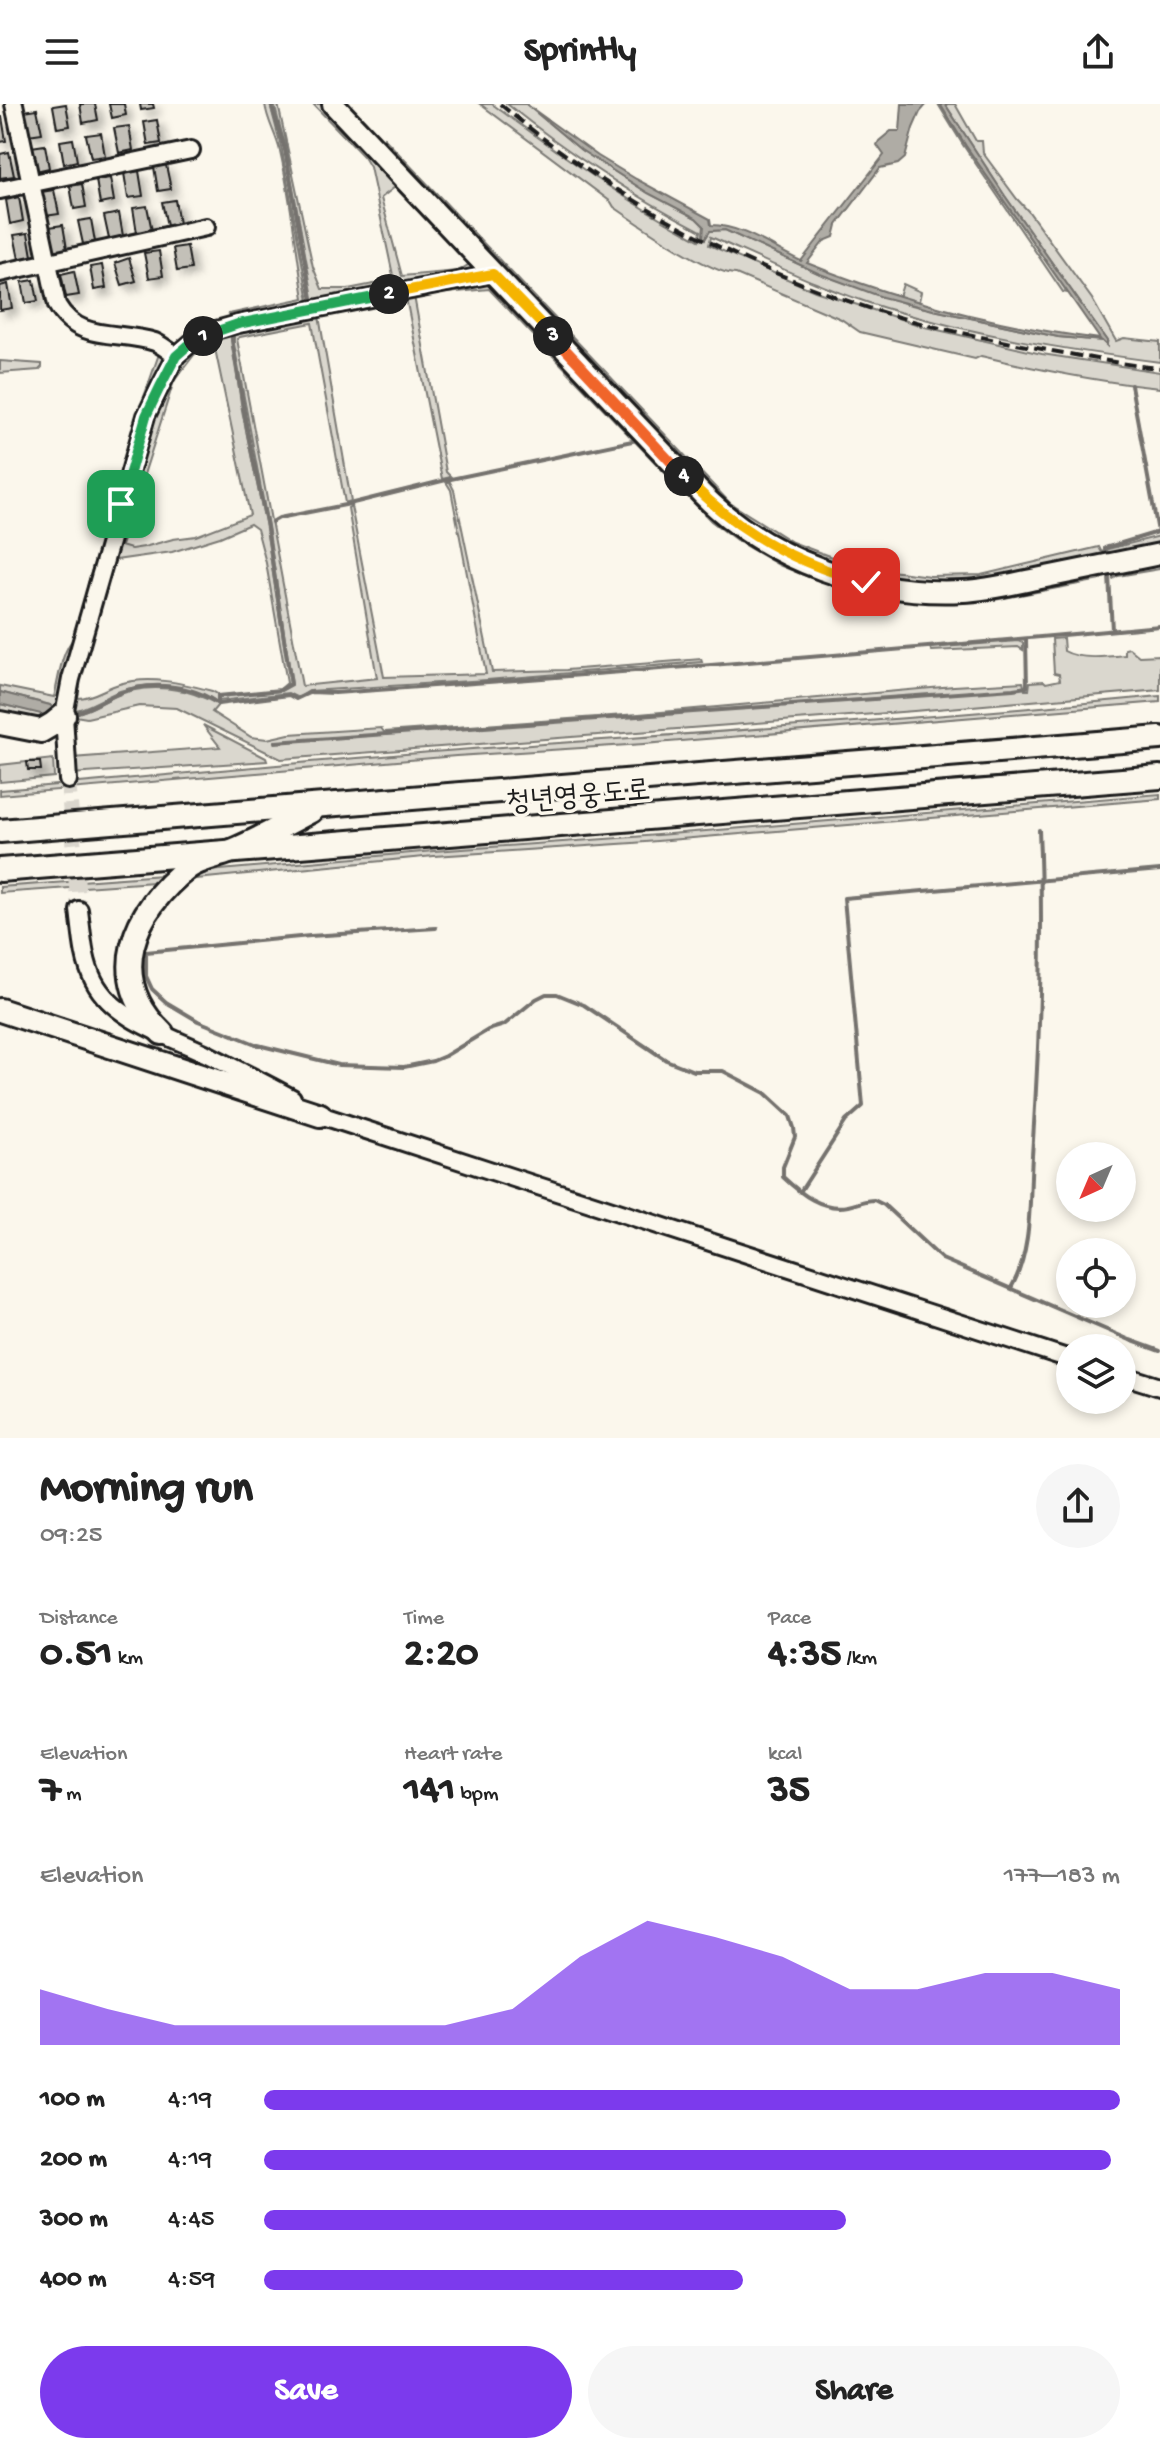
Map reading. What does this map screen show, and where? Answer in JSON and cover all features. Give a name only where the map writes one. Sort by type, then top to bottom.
[{"type":"highway","points":[[0,723],[41,731],[64,715]]},
{"type":"highway","name":"청년영웅도로","points":[[0,831],[1160,738]]},
{"type":"highway","name":"청년영웅도로","points":[[0,870],[1160,777]]},
{"type":"highway","points":[[162,1033],[143,1011],[133,983],[130,956],[136,929],[161,895],[190,867],[229,852],[323,805]]},
{"type":"highway","points":[[0,1010],[320,1115]]},
{"type":"main road","points":[[333,104],[711,503],[738,525],[795,558],[866,582],[904,589],[954,591],[998,586],[1160,554]]},
{"type":"street","points":[[0,106],[12,104],[57,305],[65,318],[78,328],[157,343],[176,356]]},
{"type":"street","points":[[0,190],[191,150]]},
{"type":"street","points":[[0,273],[206,227]]},
{"type":"street","points":[[68,780],[64,715],[71,679],[146,416],[176,356],[212,331],[238,324],[493,274]]},
{"type":"street","points":[[79,910],[87,965],[94,983],[122,1012],[261,1080],[320,1115],[1056,1354]]},
{"type":"street","points":[[1136,1379],[1160,1387]]},
{"type":"shaded area","points":[[265,104],[270,104],[282,150],[309,301],[306,306],[232,319],[229,314],[304,298],[284,169]]},
{"type":"shaded area","points":[[274,104],[278,104],[313,267],[322,289],[348,289],[394,280],[370,167],[313,104],[323,104],[475,268],[471,272],[314,303],[286,149]],"holes":[[[395,187],[468,265],[458,271],[402,276],[381,198]]]},
{"type":"shaded area","points":[[480,104],[492,104],[619,193],[699,240],[701,231],[601,172],[507,104],[526,104],[581,150],[648,193],[696,218],[704,226],[705,239],[710,231],[725,230],[820,274],[907,304],[1058,337],[1107,341],[945,104],[955,104],[976,141],[982,141],[983,153],[1092,299],[1116,341],[1124,338],[1160,342],[1160,362],[1021,341],[919,318],[841,293],[711,237],[709,245],[815,291],[925,327],[1042,354],[1160,372],[1160,388],[1070,375],[981,356],[975,359],[860,332],[841,319],[710,266],[675,247],[614,207]]},
{"type":"shaded area","points":[[526,104],[598,156],[710,219],[711,225],[746,233],[801,261],[884,155],[877,145],[879,141],[891,131],[900,131],[902,104],[927,104],[913,128],[905,158],[898,164],[880,168],[837,225],[834,237],[824,241],[807,263],[878,289],[951,310],[1025,327],[1100,339],[966,146],[940,104],[945,104],[1107,341],[1107,346],[1102,341],[1058,337],[882,297],[820,274],[725,230],[710,231],[705,239],[704,226],[696,218],[648,193],[581,150]]},
{"type":"shaded area","points":[[940,104],[1068,293],[1063,292]]},
{"type":"shaded area","points":[[384,138],[730,503],[792,542],[837,559],[883,570],[930,576],[981,575],[1099,547],[1106,553],[1108,549],[1160,536],[1160,547],[975,582],[897,578],[805,553],[749,523],[692,473],[384,147]]},
{"type":"shaded area","points":[[472,284],[494,285],[708,510],[881,591],[1160,559],[1160,569],[1113,579],[1113,575],[1104,575],[1100,580],[994,600],[950,603],[863,594],[811,578],[779,565],[739,542],[711,521],[489,289],[414,296],[446,472],[451,477],[442,479],[406,298],[319,316],[351,501],[345,503],[312,323],[237,339],[302,686],[377,678],[348,508],[351,506],[384,677],[486,674],[451,490],[446,482],[450,482],[454,490],[492,672],[566,670],[701,659],[702,662],[309,691],[298,698],[288,693],[219,701],[219,697],[281,691],[292,685],[234,335],[309,319],[313,312]]},
{"type":"shaded area","points":[[903,284],[921,292],[921,303],[899,297]]},
{"type":"shaded area","points":[[231,333],[290,684],[280,689],[287,683],[266,563],[257,529],[250,524],[172,552],[116,560],[112,564],[87,647],[78,698],[131,681],[154,680],[212,691],[219,695],[217,702],[195,691],[157,685],[120,691],[68,712],[152,417],[174,367],[198,344]],"holes":[[[209,344],[214,344],[250,515],[196,536],[131,549],[121,546],[174,381],[194,355]]]},
{"type":"shaded area","points":[[160,351],[168,356],[57,715],[50,721],[0,717],[0,704],[52,716],[50,705],[0,692],[0,686],[54,697],[125,468],[128,443]]},
{"type":"shaded area","points":[[0,361],[42,364],[42,367],[39,370],[0,373]]},
{"type":"shaded area","points":[[1063,638],[1064,651],[1078,656],[1125,655],[1125,649],[1129,648],[1139,656],[1160,655],[1160,690],[281,759],[177,708],[139,706],[87,718],[69,715],[128,692],[168,688],[194,694],[218,705],[212,712],[251,737],[267,739],[289,734],[381,728],[384,732],[639,714],[954,686],[1023,682],[1025,690],[1029,690],[1030,682],[1060,680],[1059,674],[1054,673],[1052,639]]},
{"type":"shaded area","points":[[1023,643],[1023,650],[1018,647],[932,651],[930,648]]},
{"type":"shaded area","points":[[0,692],[50,705],[53,717],[0,704]]},
{"type":"shaded area","points":[[1160,696],[1160,702],[644,744],[456,756],[0,795],[0,790],[344,759],[898,719]]},
{"type":"shaded area","points":[[203,725],[267,761],[71,774],[72,758],[220,747]]},
{"type":"shaded area","points":[[53,759],[54,777],[0,782],[0,765]]},
{"type":"shaded area","points":[[1160,794],[1160,799],[633,843],[434,856],[186,880],[198,872],[434,851]]},
{"type":"shaded area","points":[[176,874],[168,881],[0,893],[0,887]]},
{"type":"building","points":[[66,104],[70,126],[57,128],[53,106]]},
{"type":"building","points":[[80,104],[95,104],[98,120],[83,123]]},
{"type":"building","points":[[109,104],[124,104],[126,115],[112,118]]},
{"type":"building","points":[[140,104],[153,104],[154,108],[141,110]]},
{"type":"building","points":[[37,109],[42,133],[28,135],[24,111]]},
{"type":"building","points":[[0,117],[6,141],[0,142]]},
{"type":"building","points":[[157,120],[161,143],[148,145],[144,122]]},
{"type":"building","points":[[129,126],[133,150],[119,153],[114,128]]},
{"type":"building","points":[[101,133],[105,156],[91,158],[86,135]]},
{"type":"building","points":[[73,139],[77,161],[64,164],[60,141]]},
{"type":"building","points":[[45,145],[49,168],[36,171],[31,147]]},
{"type":"building","points":[[9,152],[14,176],[0,178],[0,154]]},
{"type":"building","points":[[166,165],[171,189],[158,191],[154,167]]},
{"type":"building","points":[[139,171],[143,196],[128,198],[124,173]]},
{"type":"building","points":[[110,178],[114,201],[100,204],[96,180]]},
{"type":"building","points":[[82,184],[86,207],[74,209],[70,186]]},
{"type":"building","points":[[54,190],[59,214],[45,216],[41,192]]},
{"type":"building","points":[[19,197],[23,221],[10,224],[6,200]]},
{"type":"building","points":[[175,200],[179,224],[167,226],[162,202]]},
{"type":"building","points":[[147,206],[152,231],[137,233],[133,208]]},
{"type":"building","points":[[119,213],[123,236],[109,239],[104,216]]},
{"type":"building","points":[[91,219],[95,242],[83,244],[78,221]]},
{"type":"building","points":[[63,225],[67,249],[54,251],[49,227]]},
{"type":"building","points":[[28,233],[32,256],[19,259],[14,235]]},
{"type":"building","points":[[187,246],[191,269],[177,271],[173,248]]},
{"type":"building","points":[[159,251],[163,276],[149,278],[144,253]]},
{"type":"building","points":[[129,258],[136,281],[122,285],[115,263]]},
{"type":"building","points":[[102,265],[106,288],[94,290],[90,267]]},
{"type":"building","points":[[74,271],[79,295],[66,297],[61,274]]},
{"type":"building","points":[[34,280],[38,301],[26,303],[22,282]]},
{"type":"building","points":[[8,284],[12,308],[0,310],[0,286]]},
{"type":"building","points":[[27,762],[40,762],[41,770],[28,770]]},
{"type":"waterway","points":[[271,104],[285,150],[312,301]]},
{"type":"waterway","points":[[218,704],[218,696],[280,690],[291,684],[266,522],[232,341],[235,332]]},
{"type":"waterway","points":[[1105,552],[1105,548],[1158,532],[1131,385]]},
{"type":"waterway","points":[[272,522],[446,480],[637,440]]},
{"type":"waterway","points":[[1109,576],[1112,630]]},
{"type":"waterway","points":[[73,713],[120,693],[144,687],[184,689],[218,704],[289,695],[296,699],[311,692],[335,693],[644,670],[1160,626]]},
{"type":"waterway","points":[[275,742],[1013,689],[1027,687],[1026,639]]},
{"type":"waterway","points":[[1011,1288],[1027,1241],[1030,1207],[1040,993],[1039,830]]},
{"type":"waterway","points":[[800,1192],[846,1121],[863,1106],[844,898],[1160,870]]},
{"type":"waterway","points":[[436,928],[310,936],[146,952],[146,976],[152,989],[166,1002],[198,1021],[258,1045],[339,1065],[404,1067],[433,1061],[488,1030],[504,1025],[536,999],[546,994],[557,994],[584,1005],[666,1060],[694,1071],[723,1071],[765,1093],[790,1116],[794,1128],[795,1137],[783,1167],[783,1177],[812,1200],[838,1207],[874,1200],[884,1205],[942,1259],[1160,1351]]},
{"type":"tunnel","points":[[68,780],[79,910]]},
{"type":"railway","points":[[500,104],[596,176],[648,208],[757,265],[814,288],[943,329],[1160,368]]},
{"type":"route","points":[[121,504],[146,416],[176,356],[191,343],[212,331],[238,324],[493,274],[726,517],[795,558],[866,582]]}]
